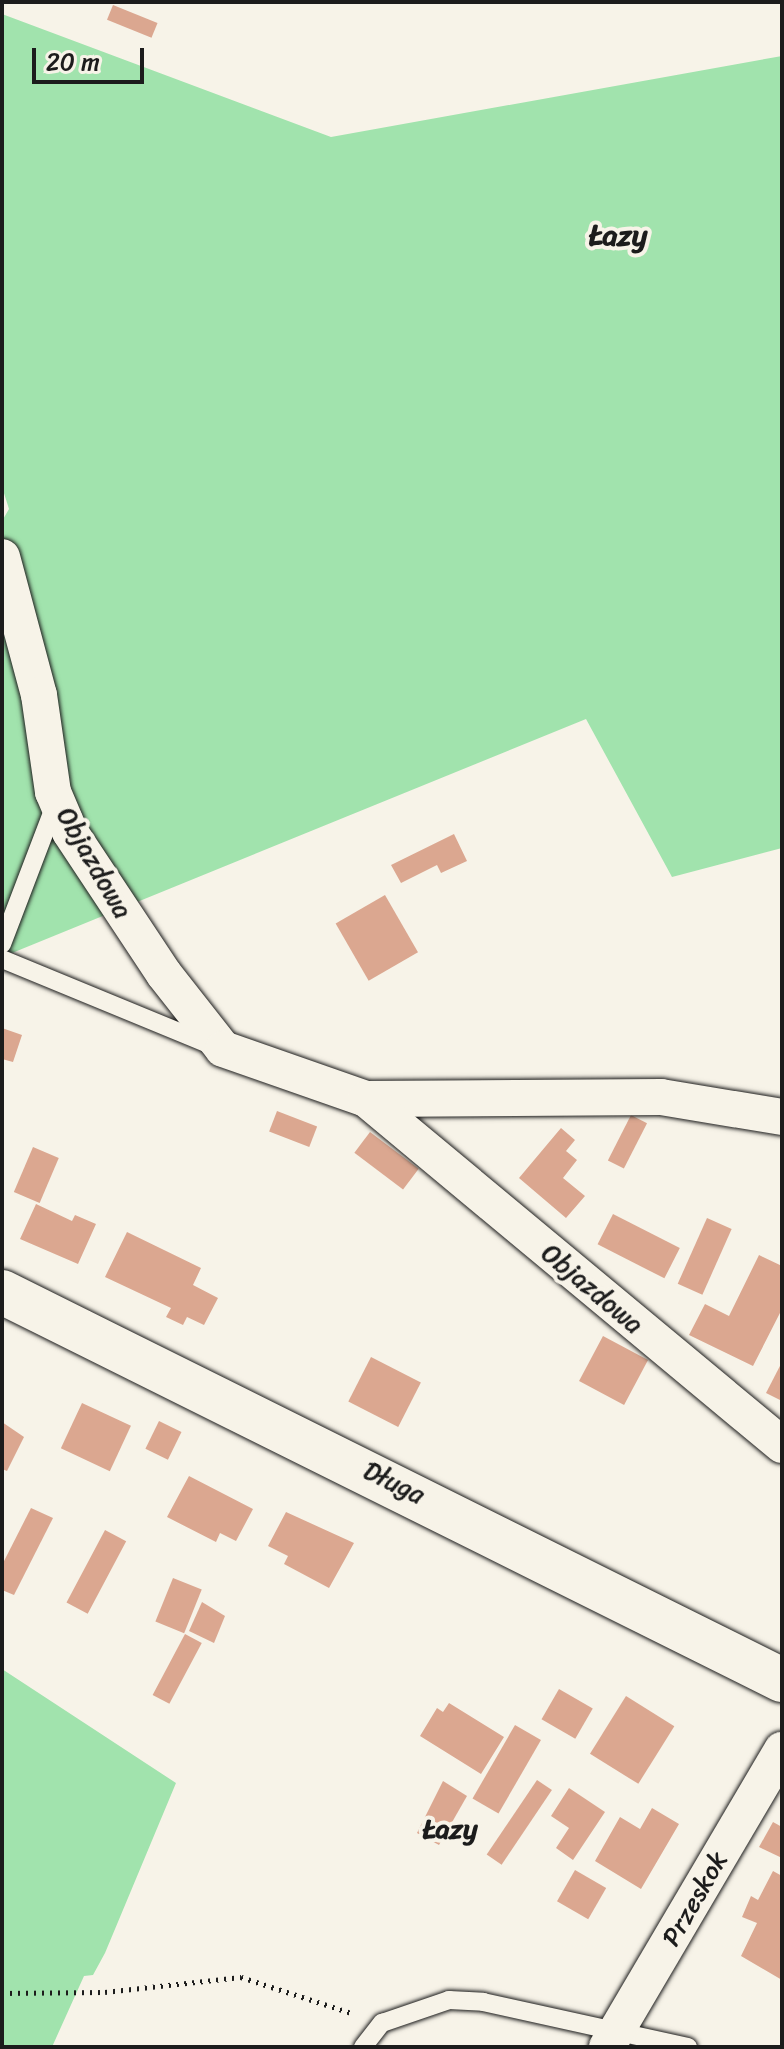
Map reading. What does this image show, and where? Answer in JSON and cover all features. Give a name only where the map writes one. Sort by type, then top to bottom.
[{"type":"street","name":"Objazdowa","points":[[2,557],[39,695],[56,800],[95,875],[223,1049],[366,1099],[661,1097],[782,1117]]},
{"type":"street","name":"Objazdowa","points":[[366,1099],[782,1445]]},
{"type":"street","name":"Długa","points":[[2,1292],[782,1680]]},
{"type":"street","name":"Przeskok","points":[[612,2040],[782,1750]]},
{"type":"lane","points":[[2,944],[56,800]]},
{"type":"lane","name":"Objazdowa","points":[[2,959],[223,1049]]},
{"type":"lane","points":[[363,2047],[382,2023],[449,2000],[483,2002],[612,2040],[688,2047]]},
{"type":"path","points":[[2,1993],[105,1992],[241,1977],[382,2023]]},
{"type":"green space","points":[[2,14],[331,137],[782,56],[782,848],[672,877],[586,719],[12,953],[2,949],[2,521],[9,509],[2,487]]},
{"type":"green space","points":[[2,1669],[176,1783],[105,1953],[93,1975],[84,1976],[52,2047],[2,2047]]},
{"type":"building","points":[[113,5],[158,23],[152,38],[107,20]]},
{"type":"building","points":[[454,834],[467,861],[441,873],[437,865],[401,883],[391,865]]},
{"type":"building","points":[[385,895],[418,952],[369,981],[336,924]]},
{"type":"building","points":[[2,1028],[22,1035],[13,1062],[2,1059]]},
{"type":"building","points":[[277,1111],[317,1126],[309,1147],[269,1132]]},
{"type":"building","points":[[631,1115],[647,1123],[624,1169],[608,1160]]},
{"type":"building","points":[[561,1128],[575,1140],[566,1151],[577,1160],[563,1178],[585,1196],[566,1218],[519,1178]]},
{"type":"building","points":[[370,1132],[419,1169],[403,1189],[354,1153]]},
{"type":"building","points":[[33,1147],[59,1158],[40,1203],[14,1192]]},
{"type":"building","points":[[36,1204],[72,1221],[75,1215],[96,1224],[78,1264],[20,1239]]},
{"type":"building","points":[[613,1214],[680,1248],[664,1278],[598,1244]]},
{"type":"building","points":[[707,1218],[732,1229],[702,1295],[678,1284]]},
{"type":"building","points":[[127,1232],[201,1268],[193,1285],[218,1298],[204,1325],[187,1317],[183,1325],[166,1317],[171,1308],[105,1277]]},
{"type":"building","points":[[759,1255],[782,1266],[782,1309],[753,1366],[689,1335],[705,1304],[729,1316]]},
{"type":"building","points":[[603,1336],[648,1360],[624,1405],[579,1381]]},
{"type":"building","points":[[371,1357],[421,1382],[398,1427],[348,1402]]},
{"type":"building","points":[[782,1362],[782,1401],[766,1393]]},
{"type":"building","points":[[82,1403],[131,1426],[110,1471],[61,1448]]},
{"type":"building","points":[[159,1421],[181,1432],[168,1460],[145,1449]]},
{"type":"building","points":[[2,1422],[24,1437],[7,1471],[2,1469]]},
{"type":"building","points":[[189,1476],[253,1509],[236,1541],[220,1533],[216,1542],[167,1517]]},
{"type":"building","points":[[31,1508],[53,1518],[14,1595],[2,1590],[2,1565]]},
{"type":"building","points":[[286,1512],[354,1543],[329,1588],[284,1564],[288,1556],[268,1546]]},
{"type":"building","points":[[105,1530],[126,1541],[88,1614],[67,1602]]},
{"type":"building","points":[[173,1578],[202,1590],[184,1633],[155,1622]]},
{"type":"building","points":[[202,1602],[225,1616],[214,1643],[189,1631]]},
{"type":"building","points":[[185,1634],[202,1643],[169,1704],[153,1695]]},
{"type":"building","points":[[559,1689],[593,1708],[575,1739],[542,1719]]},
{"type":"building","points":[[626,1696],[674,1726],[638,1784],[590,1754]]},
{"type":"building","points":[[449,1703],[504,1737],[481,1774],[420,1736],[437,1708],[443,1712]]},
{"type":"building","points":[[515,1725],[541,1740],[498,1814],[472,1799]]},
{"type":"building","points":[[537,1780],[552,1790],[502,1865],[487,1855]]},
{"type":"building","points":[[443,1781],[467,1796],[439,1845],[417,1833]]},
{"type":"building","points":[[569,1788],[605,1812],[573,1860],[556,1848],[569,1828],[551,1816]]},
{"type":"building","points":[[652,1808],[679,1824],[641,1889],[595,1861],[620,1817],[640,1829]]},
{"type":"building","points":[[773,1822],[782,1827],[782,1858],[759,1847]]},
{"type":"building","points":[[575,1870],[606,1888],[588,1919],[557,1901]]},
{"type":"building","points":[[773,1871],[782,1876],[782,1980],[741,1956],[757,1923],[742,1917],[751,1896],[758,1900]]},
{"type":"district","name":"Łazy","points":[[618,235]]},
{"type":"district","name":"Łazy","points":[[450,1829]]}]
